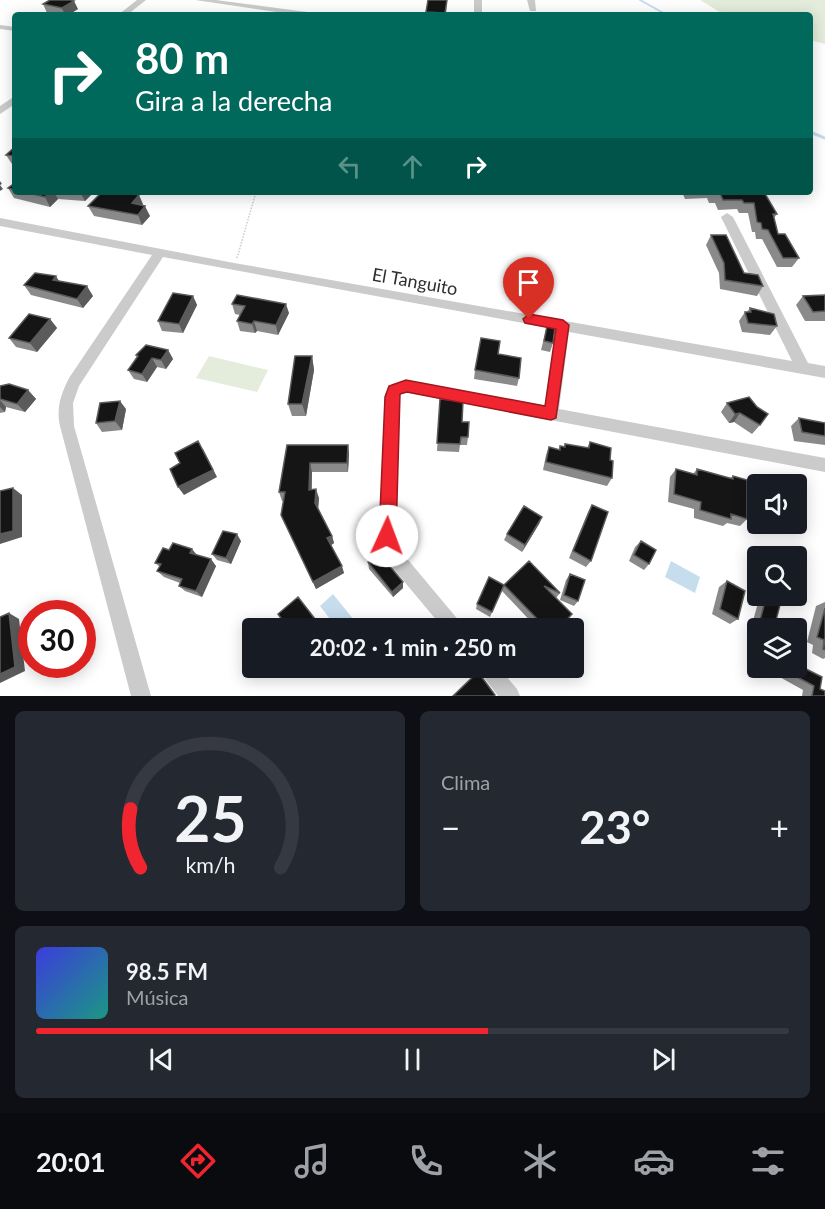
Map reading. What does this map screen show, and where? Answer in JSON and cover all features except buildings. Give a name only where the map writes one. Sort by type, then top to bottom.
[{"type":"street","points":[[126,12],[142,0]]},
{"type":"street","points":[[200,0],[292,12]]},
{"type":"street","points":[[531,0],[533,9]]},
{"type":"street","points":[[0,111],[12,101]]},
{"type":"street","points":[[727,217],[803,368]]},
{"type":"street","name":"El Tanguito","points":[[0,222],[234,267],[825,372]]},
{"type":"street","points":[[141,696],[64,409],[66,397],[74,382],[160,253]]},
{"type":"street","points":[[551,413],[563,325]]},
{"type":"street","points":[[446,618],[393,555],[388,542],[392,394],[397,388],[406,386],[825,465]]},
{"type":"street","points":[[495,678],[510,696]]},
{"type":"path","points":[[234,267],[255,195]]},
{"type":"green space","points":[[700,0],[825,0],[825,44],[813,41],[813,12],[718,11]]},
{"type":"green space","points":[[209,356],[268,370],[257,392],[196,378]]},
{"type":"water","points":[[671,561],[700,577],[695,593],[665,577]]},
{"type":"water","points":[[333,594],[352,618],[329,618],[320,606]]},
{"type":"waterway","points":[[640,0],[662,12]]},
{"type":"waterway","points":[[813,133],[825,138]]},
{"type":"route","points":[[387,536],[392,394],[394,390],[406,386],[551,413],[563,325],[529,319]]}]
